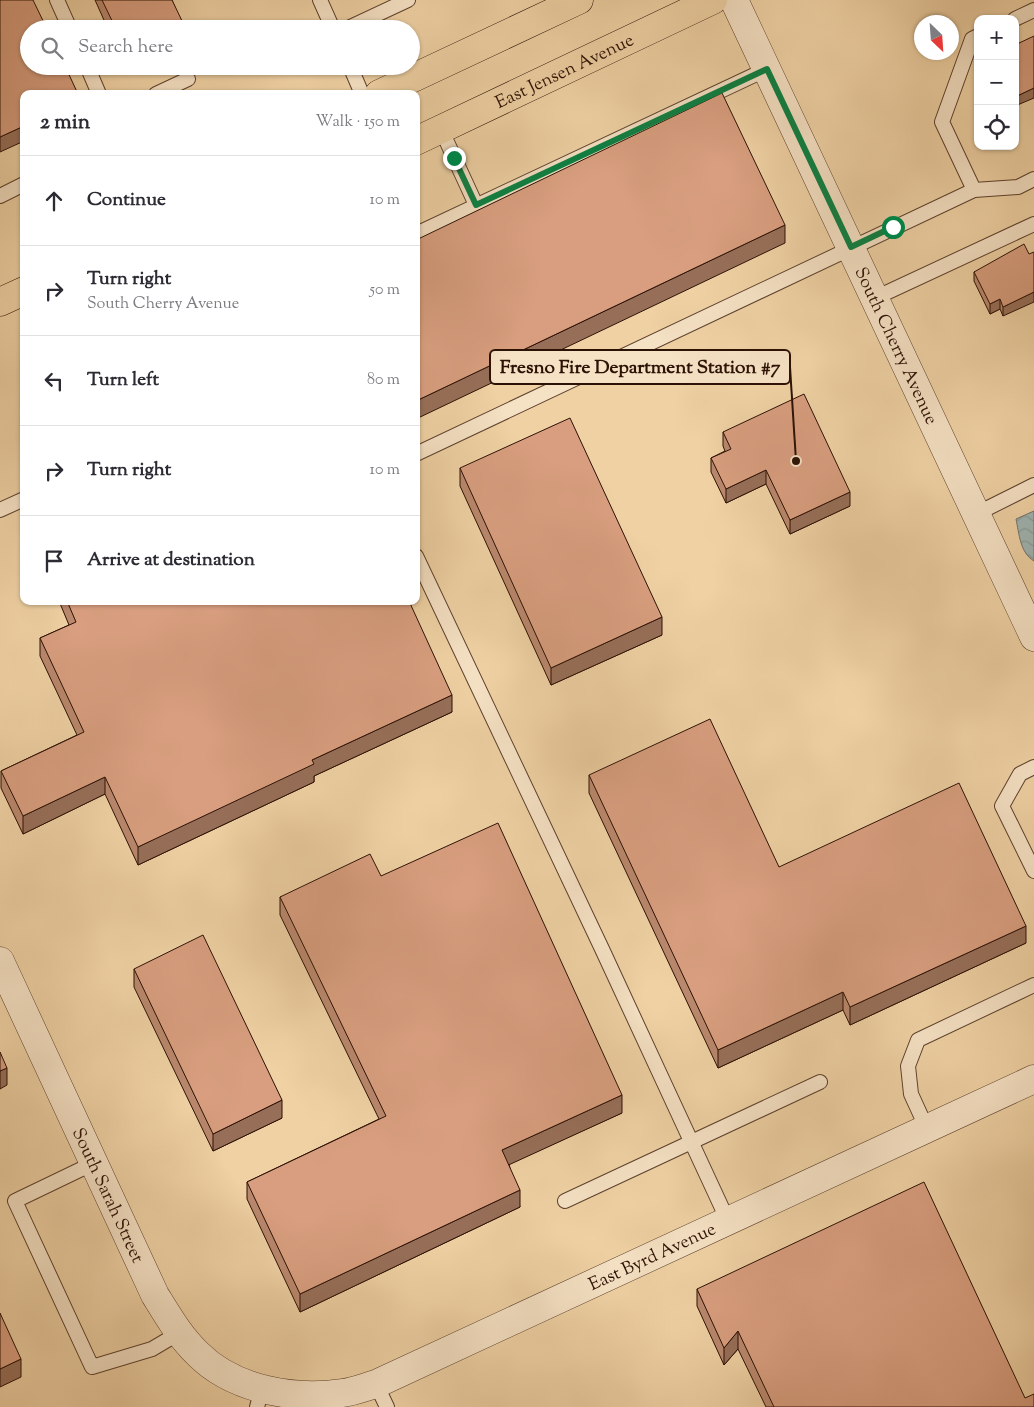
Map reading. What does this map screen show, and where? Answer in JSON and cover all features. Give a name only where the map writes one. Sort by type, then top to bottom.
[{"type":"main road","points":[[420,75],[579,0]]},
{"type":"main road","name":"East Jensen Avenue","points":[[420,139],[713,0]]},
{"type":"main road","points":[[388,90],[419,75]]},
{"type":"street","name":"South Cherry Avenue","points":[[734,0],[976,514],[1031,625]]},
{"type":"street","name":"South Sarah Street","points":[[0,961],[155,1295],[179,1333],[199,1355],[259,1398]]},
{"type":"street","name":"East Byrd Avenue","points":[[259,1398],[344,1393],[381,1396],[728,1220],[1034,1079]]},
{"type":"lane","points":[[57,0],[66,20]]},
{"type":"lane","points":[[320,0],[329,20]]},
{"type":"lane","points":[[365,20],[408,0]]},
{"type":"lane","points":[[1019,17],[1034,10]]},
{"type":"lane","points":[[974,38],[972,39],[942,122],[974,190]]},
{"type":"lane","points":[[420,232],[767,69]]},
{"type":"lane","points":[[91,75],[97,90]]},
{"type":"lane","points":[[354,75],[360,90]]},
{"type":"lane","points":[[165,90],[188,79]]},
{"type":"lane","points":[[441,129],[476,205]]},
{"type":"lane","points":[[420,452],[974,190],[1018,187],[1034,179]]},
{"type":"lane","points":[[0,196],[20,186]]},
{"type":"lane","points":[[875,298],[1034,224]]},
{"type":"lane","points":[[976,514],[1034,485]]},
{"type":"lane","points":[[0,510],[20,501]]},
{"type":"lane","points":[[420,565],[728,1220]]},
{"type":"lane","points":[[1034,767],[1020,774],[1002,806],[1034,871]]},
{"type":"lane","points":[[927,1129],[911,1094],[908,1066],[918,1040],[1034,985]]},
{"type":"lane","points":[[565,1201],[820,1082]]},
{"type":"lane","points":[[94,1162],[15,1201],[92,1367],[152,1349],[179,1333]]},
{"type":"water","points":[[1034,511],[1034,561],[1023,548],[1016,519]]},
{"type":"building","points":[[0,0],[33,0],[43,20],[20,20],[20,75],[69,75],[76,90],[20,90],[20,128],[0,137]]},
{"type":"building","points":[[102,0],[172,0],[182,20],[112,20]]},
{"type":"building","points":[[1034,36],[1034,88],[1019,95],[1019,60],[1019,43]]},
{"type":"building","points":[[722,93],[785,225],[420,399],[420,238]]},
{"type":"building","points":[[1024,244],[1029,254],[1034,252],[1034,292],[1003,307],[1000,299],[990,304],[974,272]]},
{"type":"building","points":[[804,394],[850,492],[790,520],[766,470],[726,489],[711,458],[731,449],[723,432]]},
{"type":"building","points":[[570,418],[662,617],[551,668],[460,468]]},
{"type":"building","points":[[69,605],[411,605],[452,695],[312,760],[314,764],[138,847],[105,777],[23,816],[1,771],[84,732],[40,638],[76,622]]},
{"type":"building","points":[[710,719],[779,867],[959,783],[1026,926],[850,1007],[843,992],[718,1050],[589,775]]},
{"type":"building","points":[[498,823],[622,1095],[502,1150],[520,1190],[300,1294],[247,1182],[386,1116],[280,897],[370,854],[381,876]]},
{"type":"building","points":[[203,935],[282,1100],[213,1134],[134,969]]},
{"type":"building","points":[[0,1052],[7,1068],[0,1071]]},
{"type":"building","points":[[924,1182],[1025,1398],[1034,1394],[1034,1407],[774,1407],[738,1331],[724,1348],[697,1289]]},
{"type":"building","points":[[0,1313],[21,1359],[0,1369]]},
{"type":"place","name":"Fresno Fire Department Station #7","points":[[796,461]]},
{"type":"route","points":[[454,158],[476,205],[767,69],[851,247],[893,227]]}]
